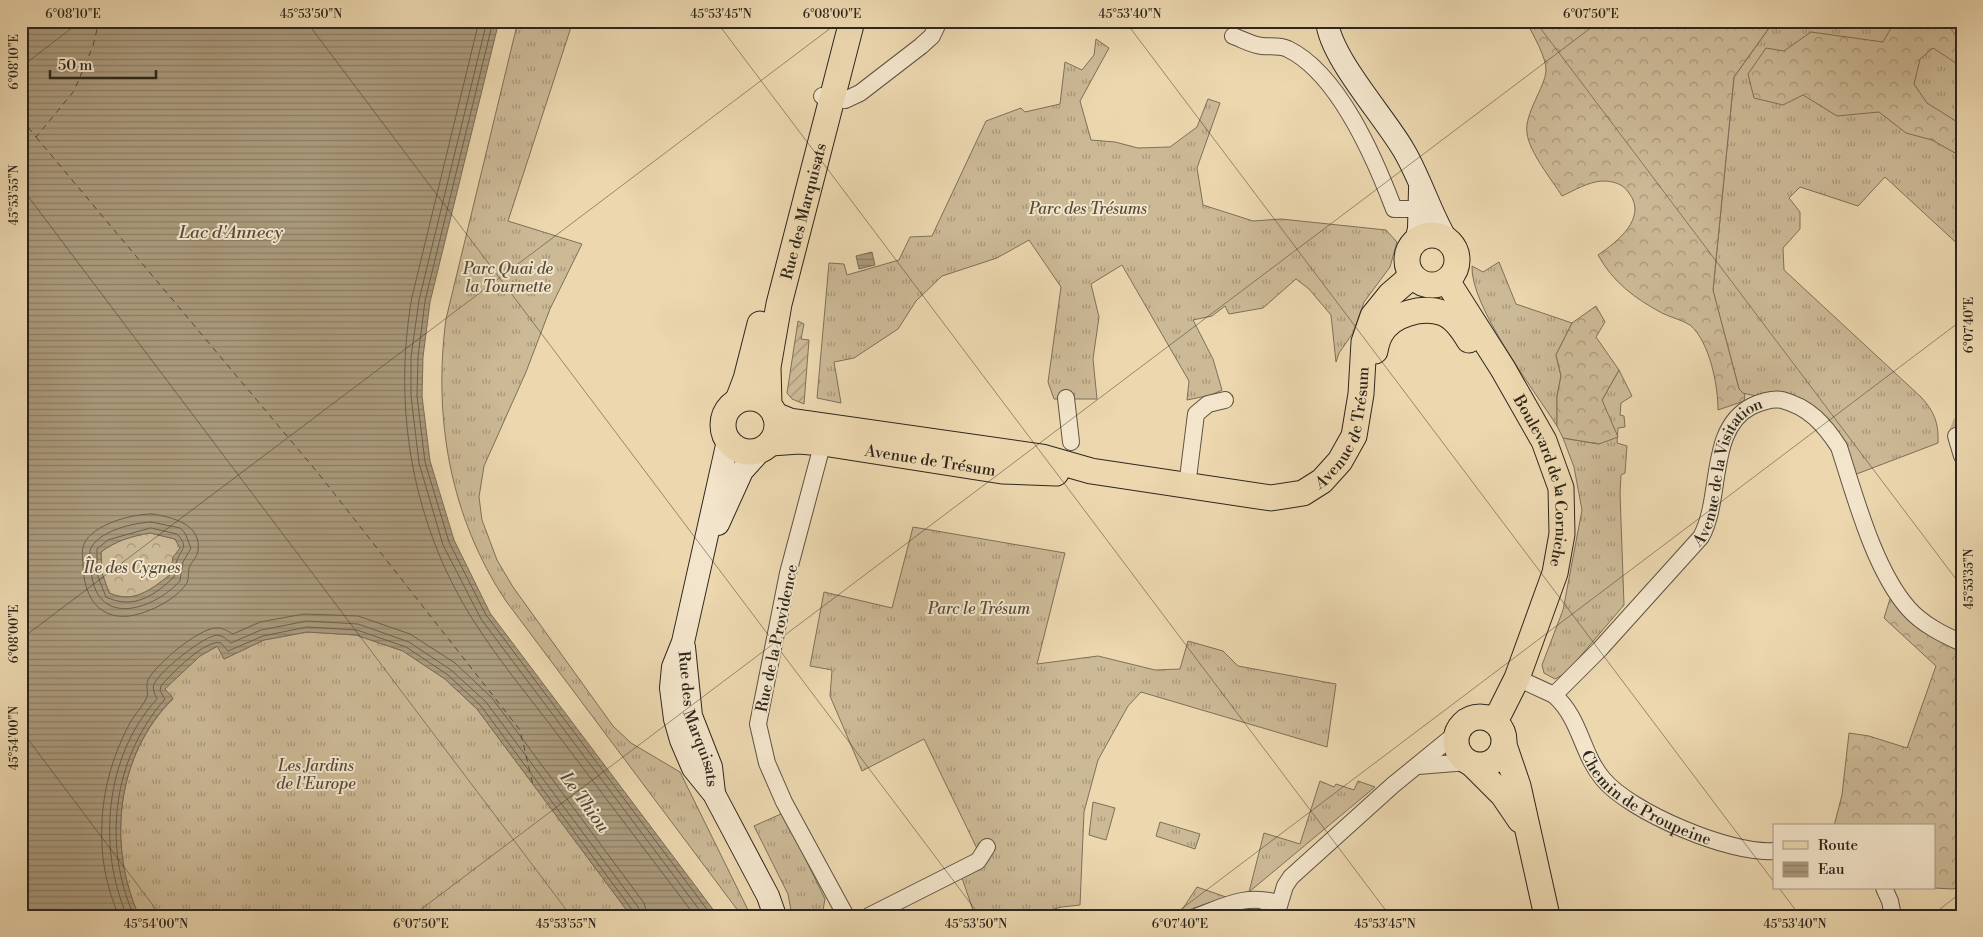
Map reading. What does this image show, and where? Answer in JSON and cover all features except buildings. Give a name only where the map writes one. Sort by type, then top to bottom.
[{"type":"main road","name":"Rue des Marquisats","points":[[772,410],[768,366],[779,304],[826,97],[838,21]]},
{"type":"main road","name":"Rue des Marquisats","points":[[738,400],[746,380],[826,97],[852,21]]},
{"type":"main road","points":[[1327,21],[1328,34],[1337,52],[1402,148],[1446,239],[1453,246],[1457,254],[1454,273],[1448,280],[1439,285],[1429,286],[1412,276],[1407,258],[1408,251],[1416,241],[1419,229],[1420,186]]},
{"type":"main road","points":[[1416,241],[1430,235],[1446,239]]},
{"type":"main road","name":"Avenue de Trésum","points":[[772,410],[790,421],[1042,457],[1091,471],[1271,498],[1303,493],[1322,481],[1340,461],[1354,436],[1363,366],[1364,342],[1373,316],[1390,295],[1412,276]]},
{"type":"main road","name":"Boulevard de la Corniche","points":[[1448,280],[1503,369],[1544,441],[1561,488],[1562,534],[1555,573],[1517,678],[1505,702],[1492,720]]},
{"type":"main road","points":[[1363,366],[1372,359],[1380,333],[1389,323],[1412,312],[1426,310],[1443,313],[1455,321],[1473,345],[1503,369]]},
{"type":"main road","points":[[754,398],[772,410],[777,429],[765,447],[742,451],[728,441],[723,428],[723,420],[728,408],[738,400],[754,398]]},
{"type":"main road","name":"Rue des Marquisats","points":[[728,441],[713,501],[703,556],[683,642],[691,716],[711,767],[714,794],[768,896],[775,916]]},
{"type":"main road","name":"Avenue de Trésum","points":[[765,447],[799,441],[823,443],[1002,471],[1047,473],[1091,471]]},
{"type":"main road","name":"Rue des Marquisats","points":[[703,556],[742,471],[765,447]]},
{"type":"main road","points":[[1530,838],[1514,809],[1458,749],[1456,742],[1458,732],[1462,725],[1476,717],[1492,720],[1500,727],[1504,736],[1504,745],[1518,786],[1530,838],[1547,916]]},
{"type":"main road","points":[[1470,763],[1486,765],[1492,762],[1498,758],[1504,745]]},
{"type":"street","points":[[826,97],[845,100],[875,82],[932,36],[939,21]]},
{"type":"street","points":[[1233,36],[1262,46],[1277,46],[1288,49],[1318,72],[1338,94],[1380,173],[1394,209],[1419,209]]},
{"type":"street","points":[[1066,398],[1071,442]]},
{"type":"street","name":"Avenue de la Visitation","points":[[1554,695],[1600,649],[1702,537],[1709,523],[1715,479],[1728,428],[1740,412],[1760,402],[1778,399],[1806,409],[1821,421],[1832,435],[1839,447],[1878,559],[1895,590],[1908,608],[1924,622],[1962,643]]},
{"type":"street","points":[[1187,486],[1196,414],[1208,404],[1225,400]]},
{"type":"street","points":[[823,443],[838,436],[860,432]]},
{"type":"street","points":[[1956,436],[1962,456]]},
{"type":"street","name":"Rue de la Providence","points":[[823,443],[790,566],[758,724],[767,763],[784,802],[846,916]]},
{"type":"street","points":[[1517,678],[1554,695]]},
{"type":"street","name":"Chemin de Proupeine","points":[[1554,695],[1566,706],[1593,765],[1603,780],[1631,804],[1700,835],[1749,850],[1773,851]]},
{"type":"street","points":[[1198,916],[1244,899],[1263,899],[1277,909],[1291,877],[1393,785],[1458,732]]},
{"type":"street","points":[[1418,766],[1470,763]]},
{"type":"street","points":[[869,916],[978,861],[987,847]]},
{"type":"street","points":[[1885,890],[1890,902],[1892,916]]},
{"type":"green space","name":"Parc Quai de la Tournette","points":[[518,21],[573,21],[508,221],[582,244],[550,309],[526,372],[484,466],[479,497],[482,520],[497,560],[513,587],[613,726],[631,743],[680,772],[751,916],[742,916],[506,601],[487,569],[471,535],[459,501],[450,466],[442,393],[446,319]]},
{"type":"green space","points":[[1526,21],[1774,21],[1734,77],[1713,290],[1739,389],[1745,395],[1744,401],[1718,410],[1712,365],[1703,342],[1697,333],[1690,325],[1662,313],[1633,295],[1610,273],[1598,255],[1621,236],[1633,220],[1634,202],[1627,190],[1618,184],[1602,181],[1587,185],[1562,196],[1536,157],[1529,141],[1527,126],[1531,109],[1545,77],[1546,66],[1539,46]]},
{"type":"green space","points":[[1774,21],[1962,21],[1962,248],[1885,177],[1858,206],[1800,187],[1789,198],[1800,212],[1800,229],[1783,248],[1784,270],[1921,397],[1932,412],[1938,429],[1938,443],[1854,475],[1835,431],[1757,396],[1742,393],[1739,389],[1713,291],[1734,77]]},
{"type":"green space","points":[[1895,21],[1962,21],[1962,67],[1933,48],[1920,59],[1914,84],[1927,103],[1962,125],[1962,157],[1932,140],[1906,133],[1879,112],[1837,116],[1803,95],[1783,105],[1754,98],[1748,74],[1766,48],[1784,51],[1811,32],[1883,42]]},
{"type":"green space","name":"Parc des Trésums","points":[[1096,39],[1109,48],[1080,101],[1091,140],[1115,142],[1138,148],[1170,147],[1197,127],[1208,99],[1220,103],[1197,168],[1203,205],[1253,221],[1281,219],[1386,230],[1397,242],[1390,267],[1364,302],[1353,333],[1339,353],[1336,362],[1331,315],[1309,289],[1296,279],[1263,308],[1229,314],[1225,306],[1212,316],[1193,320],[1213,359],[1222,390],[1211,395],[1187,400],[1189,381],[1122,265],[1091,284],[1099,317],[1093,359],[1097,399],[1054,399],[1048,382],[1061,287],[1029,240],[997,258],[942,276],[916,301],[898,329],[854,358],[834,362],[841,403],[817,398],[829,263],[844,264],[847,275],[899,260],[910,237],[932,236],[986,121],[1021,108],[1025,112],[1060,104],[1065,62],[1082,70],[1094,55]]},
{"type":"green space","points":[[1499,262],[1516,304],[1572,323],[1556,355],[1561,376],[1557,396],[1557,426],[1505,348],[1481,303],[1474,283],[1472,266],[1483,272]]},
{"type":"green space","points":[[1596,306],[1605,322],[1596,337],[1619,370],[1602,400],[1618,437],[1599,444],[1563,438],[1557,426],[1557,396],[1561,376],[1556,355],[1572,323]]},
{"type":"green space","points":[[798,321],[804,324],[801,339],[809,340],[804,404],[792,399],[787,393]]},
{"type":"green space","points":[[1619,370],[1632,396],[1621,403],[1620,415],[1624,416],[1625,427],[1618,428],[1617,443],[1627,446],[1625,473],[1621,475],[1620,493],[1624,605],[1566,673],[1555,679],[1544,673],[1542,665],[1563,610],[1582,510],[1574,467],[1563,438],[1599,444],[1602,400]]},
{"type":"green space","name":"Parc le Trésum","points":[[913,527],[1065,553],[1037,664],[1098,656],[1155,670],[1180,669],[1188,641],[1223,651],[1238,666],[1336,684],[1327,747],[1141,692],[1128,706],[1098,760],[1084,812],[1080,905],[1062,907],[1027,916],[975,916],[961,875],[984,863],[924,739],[862,771],[830,696],[832,670],[810,666],[824,592],[892,608]]},
{"type":"green space","name":"Île des Cygnes","points":[[150,533],[175,539],[180,548],[171,565],[170,575],[156,586],[141,594],[126,597],[109,593],[102,573],[101,552],[124,540]]},
{"type":"green space","points":[[1890,599],[1896,599],[1962,646],[1962,886],[1953,889],[1936,888],[1936,824],[1835,824],[1842,795],[1849,733],[1869,736],[1907,748],[1936,666],[1884,618]]},
{"type":"green space","name":"Les Jardins de l'Europe","points":[[307,632],[356,635],[403,651],[445,679],[477,709],[631,916],[139,916],[129,889],[123,860],[121,831],[123,802],[129,774],[139,747],[154,721],[173,699],[164,689],[200,656],[218,646],[224,659],[264,640]]},
{"type":"green space","points":[[1320,781],[1334,787],[1336,784],[1354,790],[1358,781],[1375,787],[1249,892],[1264,833],[1300,844]]},
{"type":"green space","points":[[1093,802],[1115,808],[1106,840],[1089,835]]},
{"type":"green space","points":[[783,813],[825,899],[822,916],[792,916],[788,894],[754,826]]},
{"type":"green space","points":[[1160,822],[1200,834],[1195,849],[1156,836]]},
{"type":"green space","points":[[1197,887],[1226,897],[1180,913]]},
{"type":"water","name":"Lac d'Annecy","points":[[21,21],[499,21],[430,302],[423,357],[422,396],[430,461],[454,540],[490,613],[718,916],[631,916],[477,709],[445,679],[403,651],[356,635],[307,632],[264,640],[224,659],[217,646],[200,656],[165,689],[173,698],[154,721],[139,746],[129,773],[123,802],[121,831],[123,860],[129,889],[139,916],[32,916],[21,912]],"holes":[[[150,533],[175,539],[180,548],[173,557],[170,575],[156,586],[141,594],[126,597],[109,593],[102,573],[101,552],[124,540]]]},
{"type":"water","points":[[872,252],[875,265],[859,269],[856,256]]},
{"type":"ferry route","points":[[21,119],[36,137],[74,91],[93,46],[99,21]]},
{"type":"ferry route","points":[[36,137],[318,473],[520,730],[533,785]]},
{"type":"tunnel","points":[[1956,436],[1962,419]]},
{"type":"water label","name":"Le Thiou","points":[[585,802]]}]
